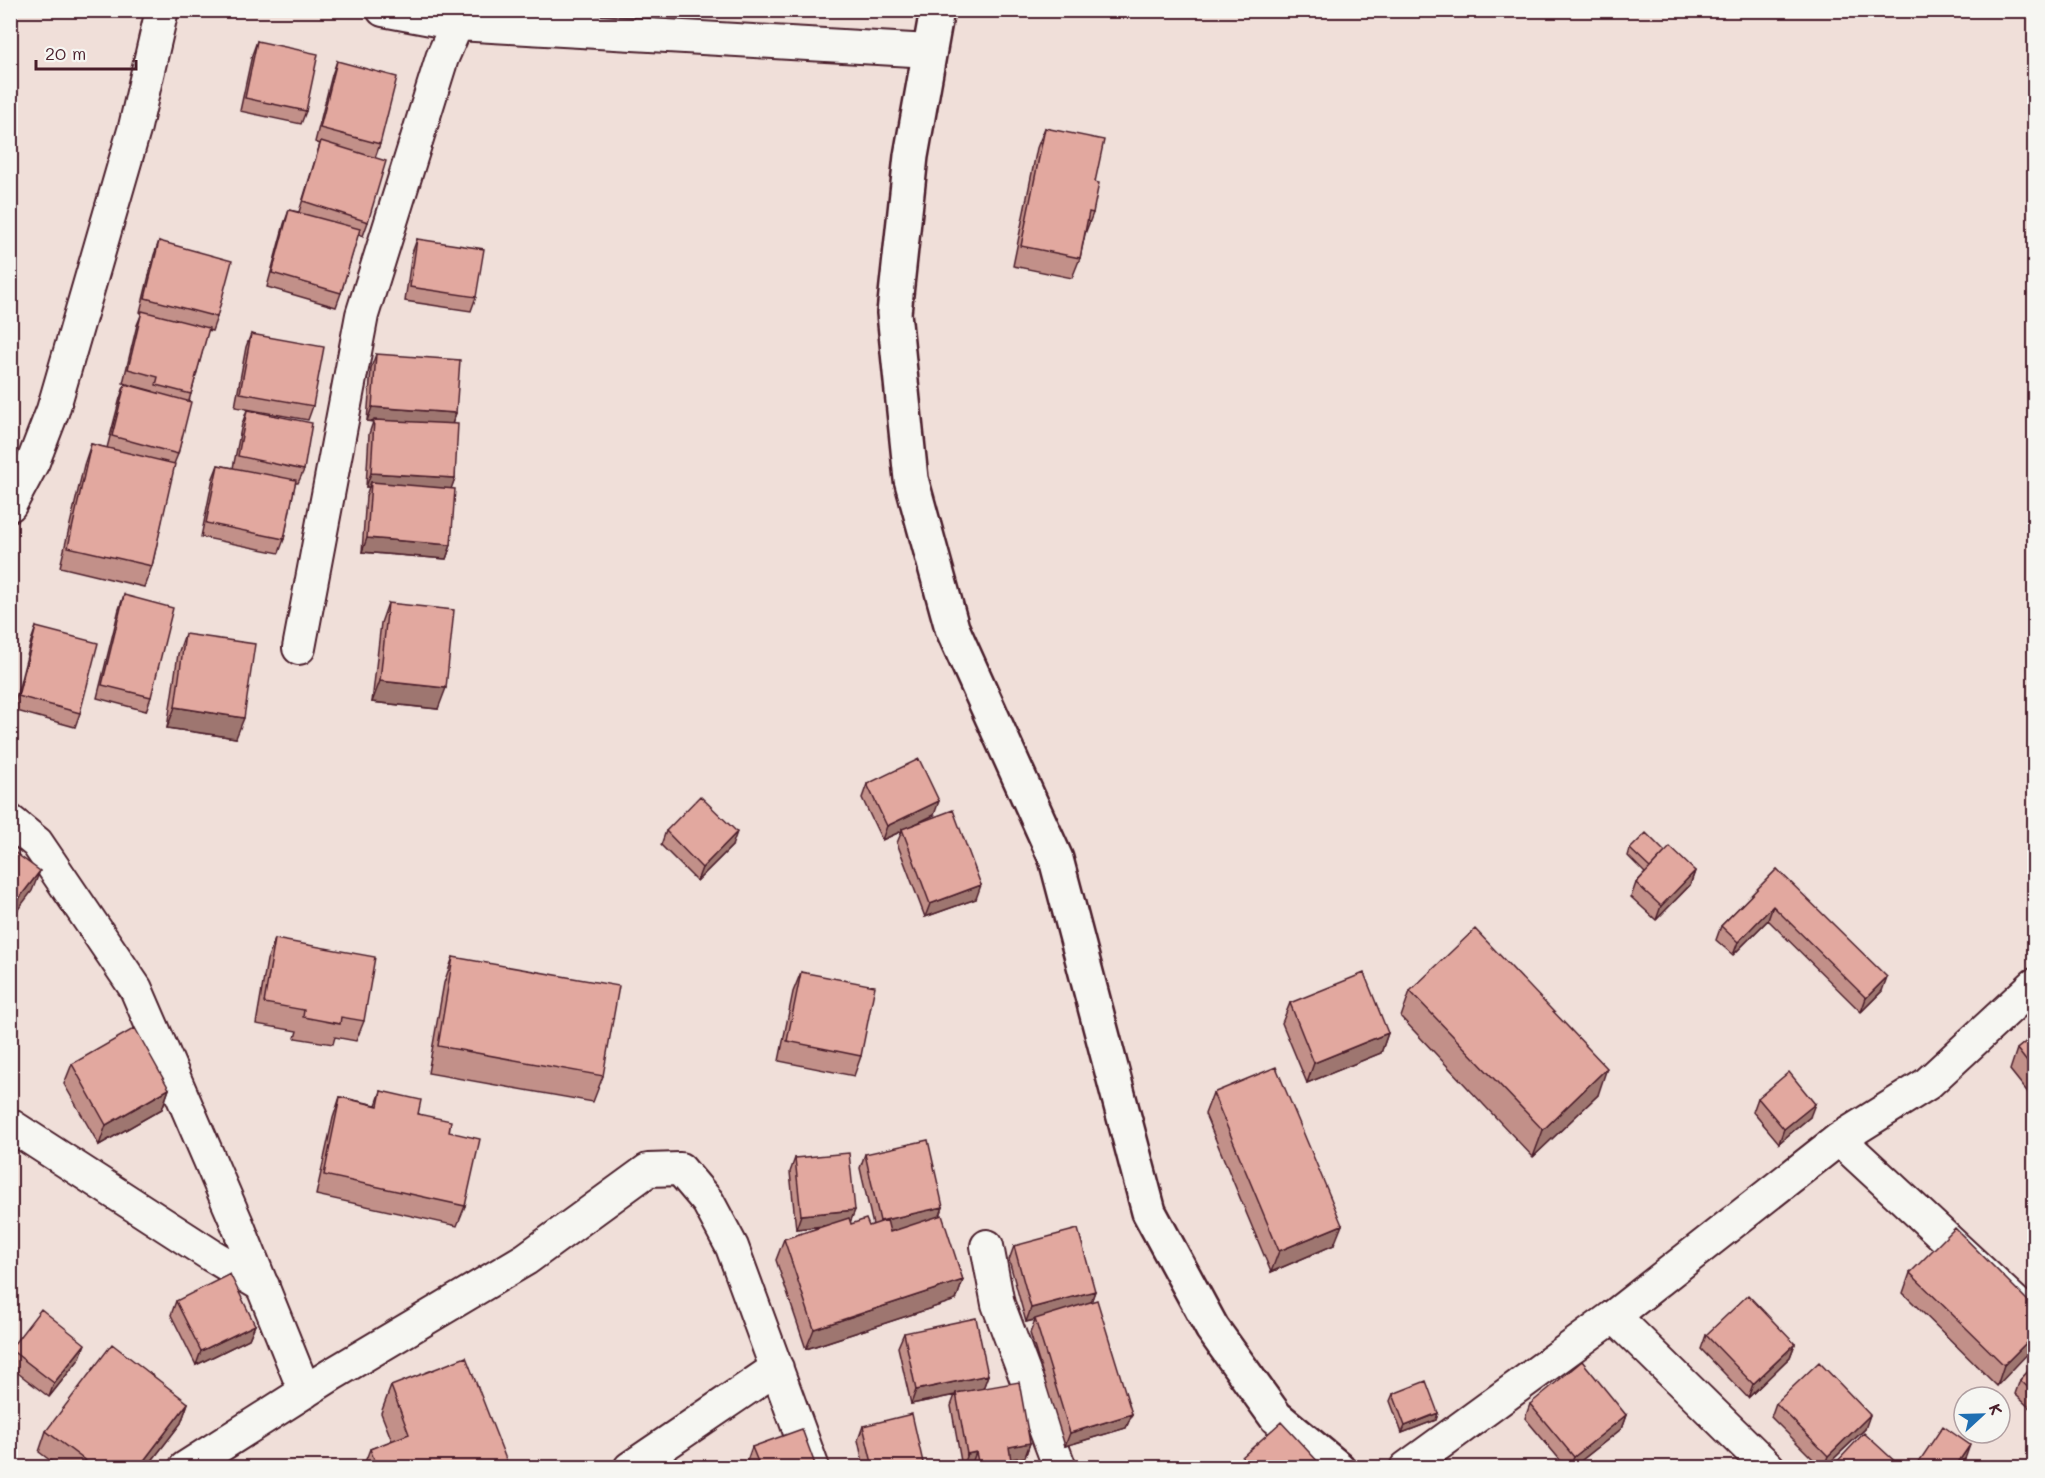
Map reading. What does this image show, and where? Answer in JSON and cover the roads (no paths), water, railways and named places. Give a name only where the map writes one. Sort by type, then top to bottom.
[{"type":"street","points":[[10,505],[33,462],[53,410],[135,127],[162,10]]},
{"type":"street","points":[[383,10],[930,51]]},
{"type":"street","points":[[937,10],[911,156],[894,313],[911,479],[952,628],[1056,859],[1149,1212],[1212,1328],[1276,1417],[1338,1467]]},
{"type":"street","points":[[299,648],[362,315],[442,58],[461,17]]},
{"type":"street","points":[[10,821],[37,843],[136,989],[263,1286],[305,1392]]},
{"type":"street","points":[[1406,1467],[1614,1316],[1839,1139],[1927,1084],[2034,985]]},
{"type":"street","points":[[10,1125],[263,1286]]},
{"type":"street","points":[[1839,1139],[2034,1320]]},
{"type":"street","points":[[184,1467],[526,1259],[648,1170],[680,1169],[708,1202],[732,1247],[813,1467]]},
{"type":"street","points":[[987,1246],[998,1304],[1060,1467]]},
{"type":"street","points":[[1614,1316],[1769,1467]]},
{"type":"street","points":[[630,1467],[777,1368]]}]
